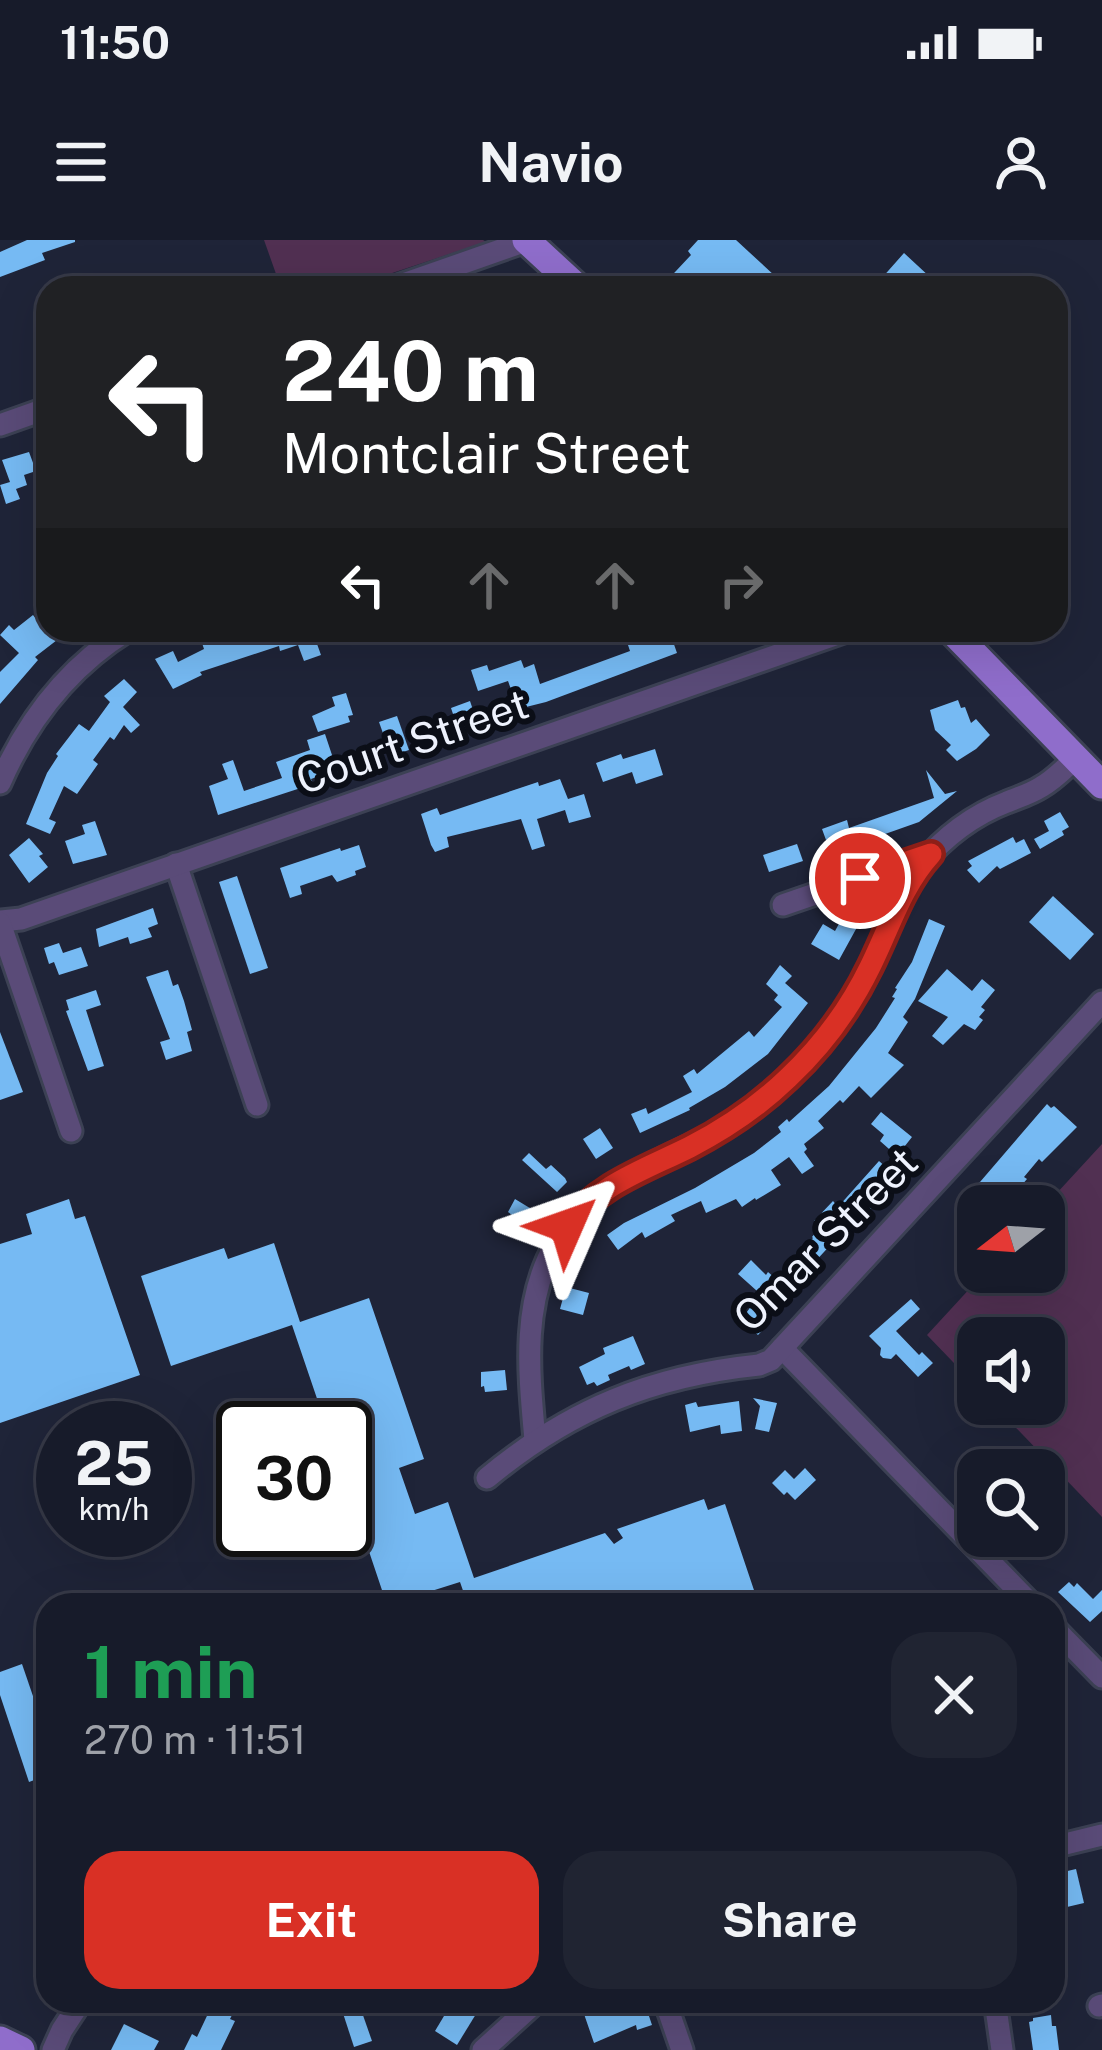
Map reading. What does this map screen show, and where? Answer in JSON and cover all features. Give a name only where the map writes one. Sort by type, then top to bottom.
[{"type":"main road","points":[[526,240],[565,276]]},
{"type":"main road","points":[[963,642],[1102,785]]},
{"type":"main road","points":[[0,2040],[21,2050]]},
{"type":"street","points":[[426,276],[526,240]]},
{"type":"street","points":[[0,425],[36,412]]},
{"type":"street","points":[[0,783],[51,697],[83,663],[112,642]]},
{"type":"street","name":"Court Street","points":[[0,922],[21,919],[814,642]]},
{"type":"street","points":[[535,1440],[529,1357],[532,1311],[546,1262],[562,1232],[603,1190],[710,1136],[788,1078],[848,1006],[903,893],[931,854],[964,825],[1042,787],[1076,758]]},
{"type":"street","points":[[782,905],[931,854]]},
{"type":"street","points":[[176,864],[257,1105]]},
{"type":"street","points":[[0,922],[71,1131]]},
{"type":"street","name":"Omar Street","points":[[487,1478],[535,1440],[593,1407],[689,1374],[764,1364],[1102,1002]]},
{"type":"street","points":[[782,1348],[1020,1593]]},
{"type":"street","points":[[1065,1639],[1102,1677]]},
{"type":"street","points":[[1065,1844],[1102,1835]]},
{"type":"street","points":[[53,2050],[73,2013]]},
{"type":"street","points":[[483,2050],[524,2013]]},
{"type":"street","points":[[669,2013],[682,2050]]},
{"type":"street","points":[[997,2013],[1002,2050]]},
{"type":"shaded area","points":[[264,240],[486,242],[383,276],[277,276]]},
{"type":"shaded area","points":[[1102,1144],[1102,1517],[1065,1479],[1065,1449],[1036,1449],[1013,1425],[1065,1425],[1065,1317],[957,1317],[957,1366],[927,1335],[966,1293],[1065,1293],[1064,1185]]},
{"type":"building","points":[[27,240],[75,242],[42,253],[45,260],[0,277],[0,252]]},
{"type":"building","points":[[698,240],[736,240],[775,276],[671,276],[691,255],[688,251]]},
{"type":"building","points":[[904,253],[929,276],[884,276]]},
{"type":"building","points":[[29,452],[36,471],[24,475],[27,485],[16,489],[20,499],[6,504],[0,485],[10,482],[2,460]]},
{"type":"building","points":[[33,615],[36,642],[54,642],[35,657],[38,660],[0,704],[0,672],[19,653],[0,635],[9,625],[14,630]]},
{"type":"building","points":[[316,642],[321,655],[304,661],[298,645],[280,651],[279,646],[200,672],[202,675],[173,689],[155,659],[173,651],[178,662],[204,649],[202,643]]},
{"type":"building","points":[[627,642],[673,642],[677,653],[518,709],[508,681],[478,691],[471,670],[487,665],[489,671],[521,660],[524,668],[534,664],[540,684],[630,651]]},
{"type":"building","points":[[124,679],[137,692],[123,707],[140,725],[131,733],[124,725],[114,740],[110,737],[77,794],[64,786],[49,819],[56,822],[50,834],[26,824],[56,754],[79,724],[89,731],[110,702],[104,696]]},
{"type":"building","points":[[346,693],[353,715],[348,716],[350,722],[318,732],[312,716],[335,706],[332,697]]},
{"type":"building","points":[[958,700],[971,723],[976,719],[990,735],[957,761],[946,750],[951,745],[935,730],[930,710]]},
{"type":"building","points":[[470,701],[478,725],[459,732],[451,708]]},
{"type":"building","points":[[397,716],[409,750],[391,756],[379,722]]},
{"type":"building","points":[[325,734],[337,770],[311,779],[313,784],[218,815],[209,786],[228,779],[222,764],[233,760],[244,791],[282,778],[276,762],[310,750],[307,740]]},
{"type":"building","points":[[655,749],[663,775],[636,784],[632,772],[603,782],[596,763]]},
{"type":"building","points":[[926,770],[945,794],[957,791],[919,822],[837,851],[832,838],[826,840],[822,829],[847,820],[849,828],[934,798]]},
{"type":"building","points":[[560,779],[568,799],[584,794],[591,817],[569,823],[565,810],[537,819],[545,846],[532,850],[521,819],[447,837],[449,847],[435,852],[431,845],[421,814],[437,808],[440,815]]},
{"type":"building","points":[[1060,812],[1069,827],[1040,849],[1034,839],[1049,831],[1044,821]]},
{"type":"building","points":[[95,821],[107,855],[73,864],[65,841],[85,834],[82,825]]},
{"type":"building","points":[[1013,837],[1016,843],[1024,839],[1031,853],[1000,869],[997,866],[979,883],[967,870],[972,866],[968,861]]},
{"type":"building","points":[[29,838],[48,867],[29,883],[9,855]]},
{"type":"building","points":[[797,844],[803,861],[769,872],[763,855]]},
{"type":"building","points":[[359,845],[366,867],[355,871],[356,875],[337,882],[332,875],[300,886],[302,894],[290,898],[280,868]]},
{"type":"building","points":[[237,876],[268,968],[250,974],[219,882]]},
{"type":"building","points":[[1053,896],[1094,934],[1070,960],[1029,922]]},
{"type":"building","points":[[153,908],[158,924],[148,928],[152,937],[130,944],[128,937],[99,947],[96,929]]},
{"type":"building","points":[[846,911],[861,920],[839,960],[811,944],[823,924],[835,931]]},
{"type":"building","points":[[929,919],[945,926],[903,1017],[908,1022],[888,1053],[904,1065],[871,1098],[859,1086],[818,1121],[824,1128],[804,1144],[814,1166],[802,1174],[789,1157],[771,1170],[781,1185],[756,1200],[742,1207],[736,1199],[706,1213],[701,1201],[671,1215],[675,1221],[645,1238],[642,1232],[618,1250],[607,1235],[754,1153],[829,1086],[895,998],[895,988],[912,962]]},
{"type":"building","points":[[59,943],[63,953],[81,947],[88,966],[59,975],[44,948]]},
{"type":"building","points":[[780,965],[792,976],[785,983],[808,1003],[768,1054],[690,1110],[640,1133],[631,1114],[646,1108],[648,1114],[692,1092],[683,1076],[694,1069],[697,1074],[749,1031],[754,1037],[782,1007],[766,984]]},
{"type":"building","points":[[947,969],[972,991],[982,979],[995,990],[981,1007],[983,1020],[975,1030],[964,1024],[943,1045],[932,1036],[948,1017],[918,1001]]},
{"type":"building","points":[[168,970],[184,1001],[192,1051],[166,1060],[160,1042],[170,1039],[146,977]]},
{"type":"building","points":[[96,990],[101,1005],[86,1010],[104,1066],[88,1071],[66,1000]]},
{"type":"building","points":[[0,1032],[23,1092],[0,1100]]},
{"type":"building","points":[[1047,1104],[1077,1127],[1042,1162],[1039,1159],[1022,1185],[976,1185]]},
{"type":"building","points":[[881,1112],[912,1137],[897,1156],[880,1141],[884,1135],[871,1124]]},
{"type":"building","points":[[600,1128],[613,1148],[596,1159],[583,1139]]},
{"type":"building","points":[[529,1153],[565,1178],[567,1182],[557,1192],[522,1160]]},
{"type":"building","points":[[879,1161],[899,1179],[890,1189],[885,1184],[868,1202],[873,1207],[864,1216],[860,1212],[843,1231],[846,1234],[812,1265],[817,1270],[783,1307],[775,1300],[760,1316],[768,1324],[758,1335],[741,1320],[757,1291],[738,1274],[751,1260],[776,1279],[813,1238],[820,1227],[814,1221],[833,1201],[838,1207]]},
{"type":"building","points":[[69,1199],[75,1219],[85,1216],[140,1375],[64,1401],[36,1401],[36,1411],[0,1423],[0,1244],[32,1234],[26,1214]]},
{"type":"building","points":[[515,1199],[538,1213],[531,1225],[508,1212]]},
{"type":"building","points":[[274,1243],[300,1322],[369,1298],[424,1459],[399,1468],[415,1514],[448,1502],[474,1578],[605,1533],[614,1544],[623,1538],[617,1529],[704,1499],[708,1510],[725,1504],[755,1593],[464,1593],[460,1582],[425,1593],[383,1593],[371,1557],[372,1401],[318,1401],[292,1325],[171,1366],[141,1276],[224,1248],[228,1259]]},
{"type":"building","points":[[566,1287],[589,1293],[583,1315],[560,1309]]},
{"type":"building","points":[[911,1299],[920,1309],[896,1331],[933,1363],[918,1377],[896,1354],[883,1358],[881,1348],[869,1336]]},
{"type":"building","points":[[633,1336],[645,1364],[608,1375],[610,1380],[597,1386],[594,1382],[587,1385],[579,1367],[605,1354],[603,1348]]},
{"type":"building","points":[[505,1370],[507,1390],[485,1392],[481,1372]]},
{"type":"building","points":[[753,1398],[777,1403],[769,1432],[755,1429],[760,1406]]},
{"type":"building","points":[[739,1401],[742,1431],[721,1434],[720,1425],[690,1432],[685,1405]]},
{"type":"building","points":[[805,1468],[816,1480],[795,1500],[772,1483],[785,1470],[794,1479]]},
{"type":"building","points":[[1069,1582],[1074,1587],[1077,1583],[1093,1599],[1102,1590],[1102,1611],[1090,1622],[1065,1599],[1065,1593],[1058,1592]]},
{"type":"building","points":[[22,1664],[36,1705],[36,1779],[29,1782],[0,1695],[0,1672]]},
{"type":"building","points":[[1076,1869],[1084,1903],[1067,1907],[1065,1872]]},
{"type":"building","points":[[208,2013],[233,2013],[230,2019],[235,2021],[221,2050],[184,2050],[192,2034],[197,2037]]},
{"type":"building","points":[[343,2013],[362,2013],[372,2041],[354,2047]]},
{"type":"building","points":[[446,2013],[477,2013],[457,2045],[435,2031]]},
{"type":"building","points":[[648,2013],[652,2025],[637,2030],[636,2025],[594,2043],[584,2014]]},
{"type":"building","points":[[1051,2015],[1059,2050],[1033,2050],[1029,2022]]},
{"type":"building","points":[[124,2024],[159,2041],[154,2050],[111,2050]]},
{"type":"route","points":[[567,1226],[609,1186],[736,1120],[815,1049],[858,990],[903,893],[931,854],[860,878]]}]
